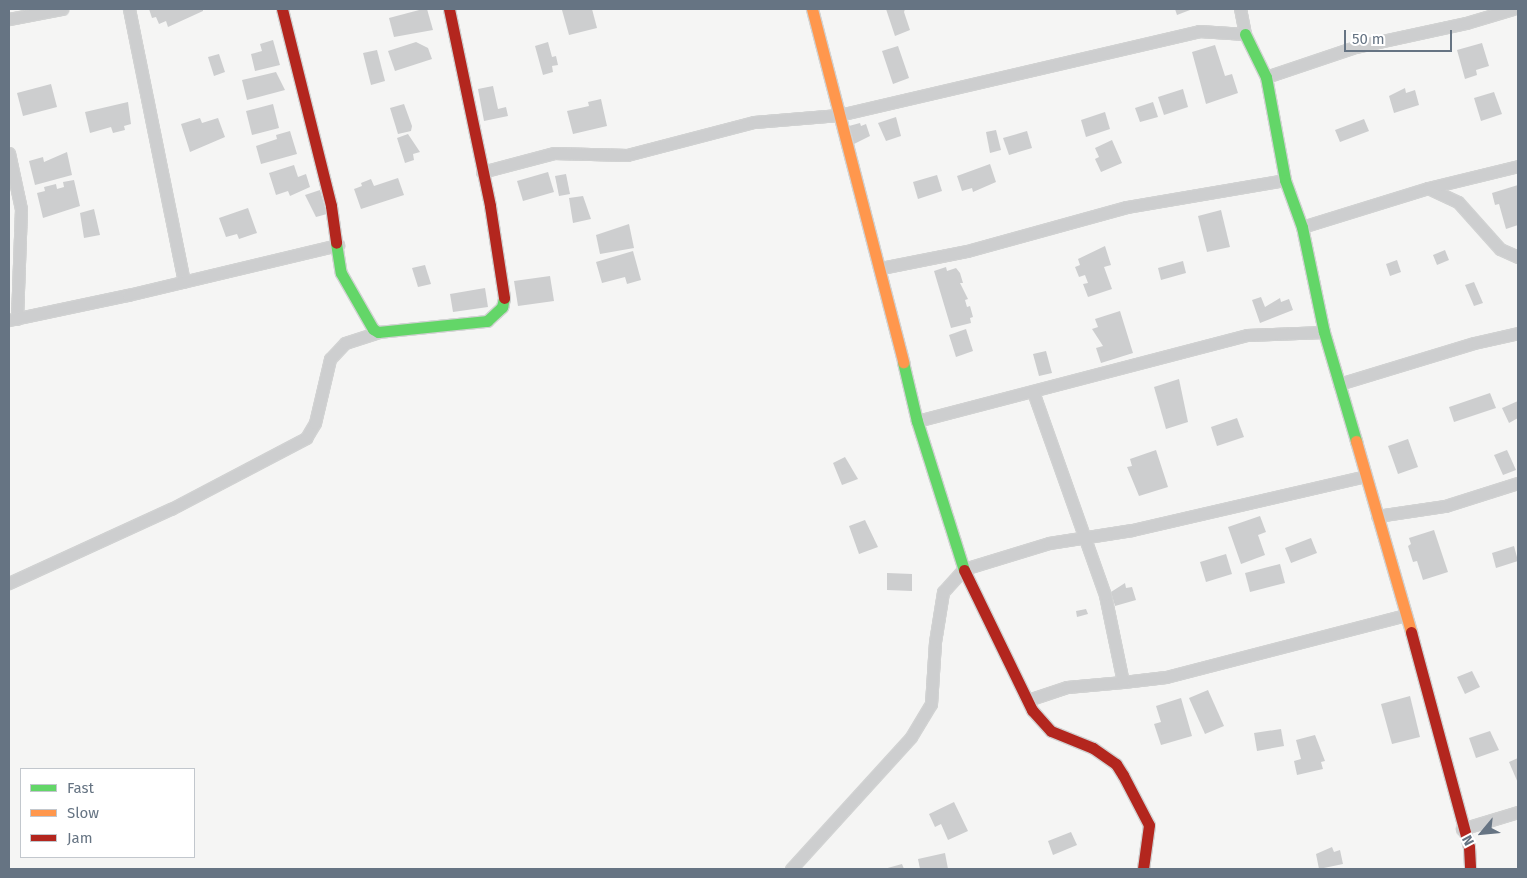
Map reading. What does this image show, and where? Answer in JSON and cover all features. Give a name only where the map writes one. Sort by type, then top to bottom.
[{"type":"street","points":[[9,19],[62,9]]},
{"type":"street","points":[[129,9],[184,282]]},
{"type":"street","points":[[282,9],[338,246],[341,273],[372,329],[378,332]]},
{"type":"street","points":[[9,583],[170,509],[306,438],[315,423],[330,359],[346,343],[378,332],[487,321],[502,307],[504,297],[482,172],[449,9]]},
{"type":"street","points":[[812,9],[881,268],[917,421],[964,569],[1028,700],[1051,730],[1093,748],[1116,764],[1149,825],[1149,842],[1143,869]]},
{"type":"street","points":[[1240,9],[1245,34],[1266,78],[1285,180],[1302,227],[1324,332],[1405,616],[1462,829],[1469,846],[1470,869]]},
{"type":"street","points":[[1266,78],[1355,48],[1466,23],[1513,9]]},
{"type":"street","points":[[482,172],[554,154],[627,156],[754,122],[839,115],[1199,31],[1245,34]]},
{"type":"street","points":[[9,153],[21,209],[13,319],[338,246]]},
{"type":"street","points":[[1302,227],[1428,188],[1518,166]]},
{"type":"street","points":[[881,268],[967,251],[1127,207],[1285,180]]},
{"type":"street","points":[[1428,188],[1458,202],[1500,249],[1518,257]]},
{"type":"street","points":[[917,421],[1247,335],[1324,332]]},
{"type":"street","points":[[1339,384],[1465,345],[1518,333]]},
{"type":"street","points":[[1033,392],[1075,516],[1086,537],[1105,595],[1123,682]]},
{"type":"street","points":[[791,869],[912,737],[931,704],[935,642],[943,592],[964,569],[1049,543],[1132,530],[1366,476]]},
{"type":"street","points":[[1377,516],[1446,506],[1518,483]]},
{"type":"street","points":[[1028,700],[1067,687],[1166,677],[1405,616]]},
{"type":"street","points":[[1462,829],[1518,812]]},
{"type":"building","points":[[149,9],[203,9],[203,11],[168,27],[166,21],[159,24],[156,17],[152,18]]},
{"type":"building","points":[[427,9],[433,30],[394,37],[389,18]]},
{"type":"building","points":[[592,9],[597,28],[569,35],[562,10]]},
{"type":"building","points":[[886,9],[905,9],[904,12],[910,30],[895,36]]},
{"type":"building","points":[[1175,9],[1190,9],[1190,10],[1177,15]]},
{"type":"building","points":[[273,40],[280,65],[255,71],[251,54],[262,51],[260,44]]},
{"type":"building","points":[[416,42],[428,48],[432,59],[395,71],[388,51]]},
{"type":"building","points":[[548,42],[552,57],[556,56],[558,65],[552,66],[553,72],[543,75],[535,46]]},
{"type":"building","points":[[1482,43],[1489,66],[1476,70],[1477,75],[1465,79],[1457,50]]},
{"type":"building","points":[[1215,45],[1225,76],[1232,74],[1238,93],[1206,104],[1192,52]]},
{"type":"building","points":[[898,46],[909,78],[893,84],[882,51]]},
{"type":"building","points":[[377,50],[385,81],[371,85],[363,53]]},
{"type":"building","points":[[219,54],[225,72],[214,76],[208,57]]},
{"type":"building","points":[[276,72],[285,90],[247,100],[242,80]]},
{"type":"building","points":[[51,84],[57,107],[23,116],[17,93]]},
{"type":"building","points":[[493,86],[498,109],[506,107],[508,116],[484,121],[478,89]]},
{"type":"building","points":[[1405,88],[1406,93],[1415,90],[1419,105],[1394,113],[1389,96]]},
{"type":"building","points":[[1183,89],[1188,107],[1164,115],[1158,97]]},
{"type":"building","points":[[1494,92],[1502,114],[1481,121],[1474,98]]},
{"type":"building","points":[[601,99],[607,126],[573,134],[567,111],[589,106],[588,102]]},
{"type":"building","points":[[128,102],[131,124],[124,126],[125,130],[113,133],[111,127],[90,133],[85,112]]},
{"type":"building","points":[[1153,102],[1158,117],[1140,122],[1135,108]]},
{"type":"building","points":[[273,104],[279,128],[252,135],[246,111]]},
{"type":"building","points":[[404,104],[412,126],[411,131],[398,134],[390,108]]},
{"type":"building","points":[[1105,112],[1110,129],[1086,137],[1081,120]]},
{"type":"building","points":[[896,117],[901,136],[886,141],[878,123]]},
{"type":"building","points":[[200,118],[202,123],[218,118],[225,137],[190,152],[181,124]]},
{"type":"building","points":[[1364,119],[1369,131],[1340,142],[1335,130]]},
{"type":"building","points":[[860,123],[861,126],[866,124],[870,136],[854,144],[849,126]]},
{"type":"building","points":[[996,130],[1001,150],[990,153],[986,132]]},
{"type":"building","points":[[290,131],[297,154],[261,164],[256,146],[277,139],[276,135]]},
{"type":"building","points":[[1027,131],[1032,148],[1009,155],[1003,138]]},
{"type":"building","points":[[408,134],[420,152],[413,154],[414,160],[405,163],[397,138]]},
{"type":"building","points":[[1112,140],[1122,163],[1101,172],[1095,159],[1099,157],[1095,148]]},
{"type":"building","points":[[67,152],[72,175],[35,185],[29,161],[43,157],[44,162]]},
{"type":"building","points":[[990,164],[996,182],[973,192],[972,188],[962,191],[957,176]]},
{"type":"building","points":[[294,165],[298,177],[306,174],[310,187],[290,196],[288,191],[276,195],[269,173]]},
{"type":"building","points":[[548,172],[554,192],[523,201],[517,181]]},
{"type":"building","points":[[566,174],[570,194],[559,196],[555,176]]},
{"type":"building","points":[[937,175],[942,191],[918,199],[913,182]]},
{"type":"building","points":[[398,178],[404,195],[361,209],[354,189],[362,186],[361,183],[371,179],[374,186]]},
{"type":"building","points":[[74,180],[80,206],[43,218],[37,193],[45,191],[44,187],[56,184],[57,189],[64,187],[63,182]]},
{"type":"building","points":[[1518,185],[1518,225],[1506,229],[1499,204],[1495,205],[1492,193]]},
{"type":"building","points":[[320,190],[327,214],[316,217],[305,195]]},
{"type":"building","points":[[583,196],[591,219],[573,223],[569,198]]},
{"type":"building","points":[[248,208],[257,233],[239,239],[237,234],[226,237],[219,218]]},
{"type":"building","points":[[94,209],[100,235],[84,238],[80,213]]},
{"type":"building","points":[[1221,210],[1230,247],[1207,252],[1198,216]]},
{"type":"building","points":[[629,224],[634,248],[600,254],[596,235]]},
{"type":"building","points":[[1105,246],[1111,265],[1104,267],[1112,289],[1088,297],[1083,284],[1088,283],[1085,275],[1079,277],[1075,267],[1080,265],[1078,259]]},
{"type":"building","points":[[1445,250],[1449,260],[1437,265],[1433,255]]},
{"type":"building","points":[[633,251],[641,280],[627,284],[625,277],[602,283],[596,262]]},
{"type":"building","points":[[1397,260],[1401,272],[1390,276],[1386,264]]},
{"type":"building","points":[[1183,261],[1186,273],[1161,280],[1158,268]]},
{"type":"building","points":[[425,265],[431,284],[418,287],[412,268]]},
{"type":"building","points":[[946,267],[947,271],[956,268],[960,273],[963,283],[960,283],[968,299],[965,300],[967,307],[970,306],[973,317],[970,318],[971,323],[951,328],[934,271]]},
{"type":"building","points":[[550,276],[554,301],[518,306],[514,281]]},
{"type":"building","points":[[1474,282],[1483,303],[1474,306],[1465,285]]},
{"type":"building","points":[[485,288],[488,307],[453,312],[450,294]]},
{"type":"building","points":[[1261,297],[1265,307],[1280,298],[1281,302],[1289,299],[1293,310],[1260,323],[1252,300]]},
{"type":"building","points":[[1120,311],[1133,353],[1101,363],[1096,348],[1103,346],[1092,329],[1098,327],[1095,319]]},
{"type":"building","points":[[966,329],[973,351],[956,357],[949,335]]},
{"type":"building","points":[[1046,351],[1052,373],[1039,376],[1033,354]]},
{"type":"building","points":[[1179,379],[1188,422],[1166,429],[1154,387]]},
{"type":"building","points":[[1490,393],[1496,408],[1454,422],[1449,407]]},
{"type":"building","points":[[1518,401],[1518,418],[1509,423],[1502,408]]},
{"type":"building","points":[[1237,418],[1244,437],[1217,446],[1211,427]]},
{"type":"building","points":[[1408,439],[1418,467],[1398,474],[1388,446]]},
{"type":"building","points":[[1156,450],[1168,487],[1139,496],[1127,467],[1132,466],[1130,459]]},
{"type":"building","points":[[1507,450],[1516,470],[1503,475],[1494,455]]},
{"type":"building","points":[[845,457],[858,479],[842,485],[833,463]]},
{"type":"building","points":[[1260,516],[1266,532],[1258,535],[1265,555],[1241,564],[1228,527]]},
{"type":"building","points":[[865,520],[878,547],[859,554],[849,526]]},
{"type":"building","points":[[1434,530],[1448,572],[1423,580],[1417,561],[1413,562],[1408,546],[1411,544],[1409,538]]},
{"type":"building","points":[[1311,538],[1317,553],[1291,563],[1285,548]]},
{"type":"building","points":[[1514,546],[1518,561],[1496,568],[1492,553]]},
{"type":"building","points":[[1226,554],[1232,574],[1206,582],[1200,562]]},
{"type":"building","points":[[1280,564],[1285,583],[1250,592],[1245,573]]},
{"type":"building","points":[[887,573],[912,574],[912,591],[887,590]]},
{"type":"building","points":[[1125,583],[1126,588],[1132,587],[1136,600],[1115,606],[1111,592]]},
{"type":"building","points":[[1086,609],[1088,614],[1077,617],[1076,611]]},
{"type":"building","points":[[1472,671],[1480,687],[1465,694],[1457,677]]},
{"type":"building","points":[[1208,690],[1224,726],[1205,734],[1189,698]]},
{"type":"building","points":[[1410,696],[1420,737],[1392,744],[1381,704]]},
{"type":"building","points":[[1181,698],[1192,736],[1161,745],[1154,724],[1161,722],[1156,706]]},
{"type":"building","points":[[1281,729],[1284,746],[1257,751],[1254,733]]},
{"type":"building","points":[[1490,731],[1499,750],[1476,758],[1469,738]]},
{"type":"building","points":[[1315,735],[1325,761],[1321,762],[1323,769],[1297,775],[1294,761],[1301,759],[1296,740]]},
{"type":"building","points":[[1518,758],[1518,783],[1509,762]]},
{"type":"building","points":[[954,802],[968,831],[948,840],[941,824],[935,827],[929,814]]},
{"type":"building","points":[[1071,832],[1077,845],[1053,855],[1048,841]]},
{"type":"building","points":[[1332,847],[1334,852],[1340,850],[1343,864],[1319,869],[1316,854]]},
{"type":"building","points":[[945,853],[948,869],[920,869],[918,859]]},
{"type":"building","points":[[902,864],[904,869],[884,869]]},
{"type":"traffic: fast","points":[[1245,34],[1266,77],[1285,180],[1302,227],[1324,332],[1356,441]]},
{"type":"traffic: fast","points":[[336,243],[341,273],[373,329],[378,332],[487,321],[502,307],[504,298]]},
{"type":"traffic: fast","points":[[903,362],[917,421],[964,570]]},
{"type":"traffic: slow","points":[[812,9],[903,362]]},
{"type":"traffic: slow","points":[[1356,441],[1411,632]]},
{"type":"traffic: jam","points":[[282,9],[331,206],[336,243]]},
{"type":"traffic: jam","points":[[449,9],[490,206],[504,298]]},
{"type":"traffic: jam","points":[[964,570],[1032,710],[1051,731],[1093,748],[1116,764],[1123,775],[1149,825],[1143,869]]},
{"type":"traffic: jam","points":[[1411,632],[1469,847],[1470,869]]}]
